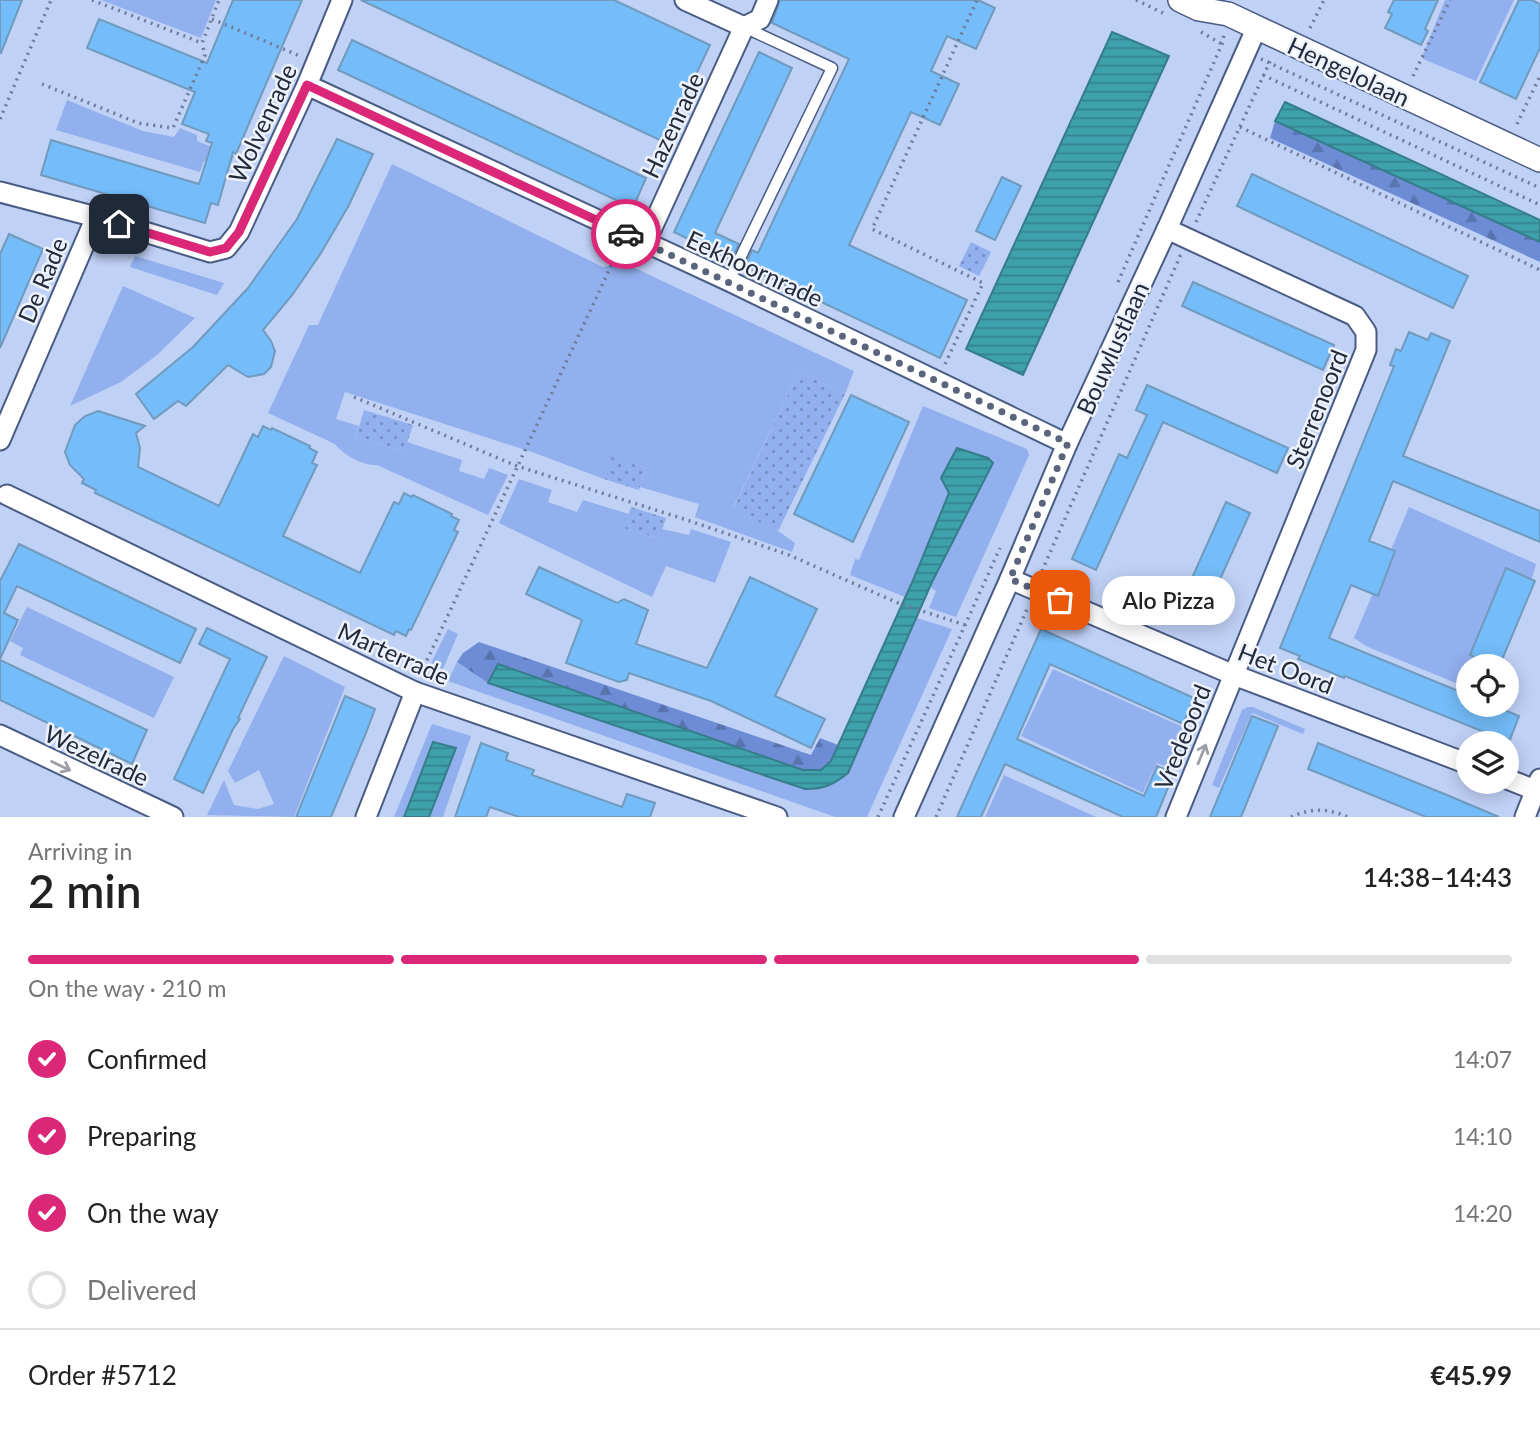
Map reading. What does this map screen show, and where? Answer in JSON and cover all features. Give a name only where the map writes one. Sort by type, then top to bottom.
[{"type":"street","name":"Wolvenrade","points":[[210,252],[226,248],[239,232],[307,85],[342,0]]},
{"type":"street","points":[[685,0],[744,27]]},
{"type":"street","name":"Hazenrade","points":[[645,243],[744,27],[760,19],[768,0]]},
{"type":"street","name":"Hengelolaan","points":[[1176,9],[1225,5],[1256,27],[1280,39],[1540,160]]},
{"type":"street","name":"Bouwlustlaan","points":[[904,817],[1068,443],[1256,27]]},
{"type":"street","name":"Eekhoornrade","points":[[307,85],[729,281],[1068,443]]},
{"type":"street","name":"De Rade","points":[[0,192],[96,217],[210,252]]},
{"type":"street","name":"De Rade","points":[[0,440],[96,217]]},
{"type":"street","name":"Sterrenoord","points":[[1167,229],[1355,316],[1366,332],[1366,350],[1234,675]]},
{"type":"street","name":"Marterrade","points":[[2,499],[415,692],[777,817]]},
{"type":"street","name":"Het Oord","points":[[1010,579],[1234,675],[1456,759]]},
{"type":"street","name":"Vredeoord","points":[[1176,817],[1234,675]]},
{"type":"street","points":[[366,817],[415,692]]},
{"type":"street","name":"Wezelrade","points":[[0,735],[173,817]]},
{"type":"street","points":[[1519,782],[1539,787],[1525,817]]},
{"type":"lane","points":[[729,281],[832,68],[744,27]]},
{"type":"path","points":[[0,119],[51,0]]},
{"type":"path","points":[[92,0],[202,43]]},
{"type":"path","points":[[42,84],[138,123],[173,128],[205,55],[202,43],[219,0]]},
{"type":"path","points":[[936,382],[983,283],[872,229],[977,0]]},
{"type":"path","points":[[1136,0],[1176,9]]},
{"type":"path","points":[[1310,28],[1324,0]]},
{"type":"path","points":[[1413,76],[1450,0]]},
{"type":"path","points":[[212,19],[316,63]]},
{"type":"path","name":"Hengelolaan","points":[[1195,29],[1222,44],[1246,52],[1540,188]]},
{"type":"path","name":"Bouwlustlaan","points":[[936,817],[1076,490],[1280,39]]},
{"type":"path","points":[[1263,75],[1540,205]]},
{"type":"path","points":[[1517,124],[1540,76]]},
{"type":"path","points":[[1240,127],[1540,271]]},
{"type":"path","points":[[415,692],[424,663],[626,234]]},
{"type":"path","points":[[354,397],[517,466],[789,555],[898,603],[927,612]]},
{"type":"path","points":[[1291,817],[1312,809],[1334,811],[1348,817]]},
{"type":"shaded area","points":[[101,0],[216,0],[201,38]]},
{"type":"shaded area","points":[[1445,0],[1514,0],[1476,81],[1422,57]]},
{"type":"shaded area","points":[[1112,32],[1169,56],[1023,375],[966,349]]},
{"type":"shaded area","points":[[67,100],[143,131],[174,137],[180,128],[197,135],[197,141],[234,156],[229,168],[204,161],[200,172],[56,130]]},
{"type":"shaded area","points":[[1285,102],[1540,220],[1540,242],[1275,121]]},
{"type":"shaded area","points":[[392,164],[603,267],[624,263],[854,371],[845,394],[799,372],[733,508],[795,543],[792,552],[695,517],[699,504],[640,487],[646,468],[612,458],[604,479],[532,452],[345,392],[336,419],[359,426],[356,437],[404,452],[407,442],[462,460],[459,471],[484,479],[489,468],[508,475],[488,515],[377,465],[354,459],[335,444],[268,413],[309,325],[318,325]]},
{"type":"shaded area","points":[[971,242],[991,252],[979,276],[959,266]]},
{"type":"shaded area","points":[[135,256],[224,283],[217,295],[130,267]]},
{"type":"shaded area","points":[[123,286],[195,318],[157,355],[121,382],[70,406]]},
{"type":"shaded area","points":[[799,372],[845,394],[778,531],[733,509]]},
{"type":"shaded area","points":[[923,406],[1027,449],[1029,455],[956,617],[929,608],[936,591],[930,587],[988,458],[957,448],[949,493],[905,597],[850,575],[855,559],[859,560]]},
{"type":"shaded area","points":[[364,410],[413,425],[404,452],[356,437]]},
{"type":"shaded area","points":[[957,448],[988,458],[993,463],[932,582],[848,773],[833,783],[805,789],[488,683],[498,664],[803,770],[821,770],[831,761],[914,578],[949,493],[941,478]]},
{"type":"shaded area","points":[[611,457],[646,468],[639,490],[604,479]]},
{"type":"shaded area","points":[[519,479],[552,490],[548,502],[577,512],[583,500],[629,514],[625,528],[658,539],[662,529],[689,535],[691,529],[731,542],[715,583],[666,566],[652,597],[499,523]]},
{"type":"shaded area","points":[[631,507],[666,518],[659,539],[624,528]]},
{"type":"shaded area","points":[[1409,507],[1536,564],[1502,654],[1456,654],[1456,683],[1368,647],[1354,638]]},
{"type":"shaded area","points":[[27,607],[174,677],[154,718],[20,655],[23,648],[10,641]]},
{"type":"shaded area","points":[[917,618],[952,629],[867,817],[835,817],[448,681],[457,662],[488,683],[805,789],[848,773]]},
{"type":"shaded area","points":[[448,629],[458,634],[443,669],[431,663]]},
{"type":"shaded area","points":[[284,656],[345,687],[294,817],[207,815],[224,780],[234,805],[258,809],[274,804],[259,770],[235,783],[228,771]]},
{"type":"shaded area","points":[[1053,669],[1192,731],[1175,770],[1157,763],[1143,793],[1021,736]]},
{"type":"shaded area","points":[[1248,707],[1305,729],[1303,734],[1252,713],[1219,788],[1212,785],[1242,710]]},
{"type":"shaded area","points":[[432,724],[471,736],[443,817],[429,817],[456,749],[434,742],[404,817],[394,817]]},
{"type":"shaded area","points":[[433,742],[456,748],[429,817],[404,817]]},
{"type":"shaded area","points":[[1004,775],[1096,817],[985,817]]},
{"type":"green space","points":[[1275,121],[1540,242],[1540,262],[1270,138]]},
{"type":"green space","points":[[479,642],[811,755],[820,738],[838,745],[831,761],[821,770],[803,770],[498,664],[488,683],[457,662],[463,653]]},
{"type":"building","points":[[0,0],[22,0],[1,53],[0,53]]},
{"type":"building","points":[[233,0],[302,0],[236,154],[233,152],[218,205],[211,203],[205,223],[41,175],[51,140],[199,184],[212,143],[206,141],[209,134],[182,124],[195,92],[87,48],[99,19],[207,63]]},
{"type":"building","points":[[361,0],[614,0],[710,45],[664,142]]},
{"type":"building","points":[[780,0],[978,0],[995,8],[976,49],[947,36],[931,71],[959,84],[940,125],[911,112],[849,245],[967,300],[940,358],[745,266],[752,250],[758,253],[849,59],[772,23]]},
{"type":"building","points":[[1394,0],[1438,0],[1421,45],[1385,28],[1392,14],[1388,12]]},
{"type":"building","points":[[1519,0],[1532,0],[1540,4],[1540,48],[1516,99],[1480,82]]},
{"type":"building","points":[[352,40],[646,178],[633,208],[338,70]]},
{"type":"building","points":[[759,52],[792,68],[715,233],[739,244],[731,260],[674,232]]},
{"type":"building","points":[[337,139],[373,154],[349,205],[321,253],[293,294],[263,330],[275,351],[271,367],[264,374],[248,377],[228,365],[186,406],[178,401],[154,419],[136,394],[193,347],[248,288],[297,219]]},
{"type":"building","points":[[1252,174],[1468,276],[1453,308],[1237,206]]},
{"type":"building","points":[[1002,177],[1021,186],[995,240],[976,231]]},
{"type":"building","points":[[9,234],[43,249],[0,348],[0,254]]},
{"type":"building","points":[[1193,282],[1334,345],[1323,370],[1182,306]]},
{"type":"building","points":[[1409,332],[1428,340],[1431,333],[1450,341],[1403,456],[1540,511],[1540,542],[1393,481],[1369,541],[1395,551],[1378,596],[1351,585],[1329,638],[1456,690],[1456,717],[1519,717],[1513,731],[1482,731],[1345,676],[1344,678],[1298,659],[1300,656],[1280,648],[1394,366],[1390,365],[1396,349],[1401,351]]},
{"type":"building","points":[[1147,385],[1288,448],[1277,473],[1163,422],[1096,570],[1072,559],[1119,454],[1127,458],[1147,415],[1136,410]]},
{"type":"building","points":[[851,395],[909,422],[853,542],[794,514]]},
{"type":"building","points":[[98,411],[145,426],[136,433],[140,448],[138,467],[219,506],[253,434],[258,437],[263,426],[310,446],[309,448],[317,452],[312,463],[317,465],[283,536],[360,573],[394,502],[399,504],[404,493],[452,514],[451,516],[459,520],[454,530],[458,532],[411,630],[409,629],[406,636],[396,631],[394,635],[95,493],[96,490],[82,483],[84,479],[70,465],[65,452],[75,425],[85,416]]},
{"type":"building","points":[[1226,502],[1250,513],[1203,617],[1179,607]]},
{"type":"building","points":[[19,544],[196,629],[180,663],[17,586],[4,613],[18,620],[0,659],[0,581]]},
{"type":"building","points":[[539,567],[617,603],[624,599],[648,610],[636,644],[707,668],[750,577],[817,609],[775,696],[825,719],[811,748],[711,701],[629,673],[627,680],[619,682],[566,663],[582,620],[526,594]]},
{"type":"building","points":[[1506,568],[1535,581],[1504,654],[1470,654]]},
{"type":"building","points":[[207,628],[267,657],[203,793],[174,779],[230,659],[199,644]]},
{"type":"building","points":[[1041,629],[1194,698],[1183,724],[1050,664],[1017,739],[1144,796],[1157,766],[1174,773],[1156,817],[1123,817],[1005,764],[981,817],[957,817]]},
{"type":"building","points":[[0,660],[147,730],[132,764],[0,700]]},
{"type":"building","points":[[345,696],[375,709],[366,733],[331,817],[296,817]]},
{"type":"building","points":[[1252,716],[1278,726],[1241,817],[1210,817]]},
{"type":"building","points":[[481,743],[508,753],[506,760],[534,770],[532,775],[622,807],[627,794],[655,803],[650,817],[519,817],[490,807],[486,817],[455,817]]},
{"type":"building","points":[[1318,743],[1499,817],[1426,817],[1308,769]]},
{"type":"way so far","points":[[626,234],[1068,443],[1010,579],[1060,600]]},
{"type":"place","name":"Alo Pizza","points":[[1060,600]]},
{"type":"route","points":[[119,224],[210,252],[226,248],[239,232],[307,85],[626,234]]}]
